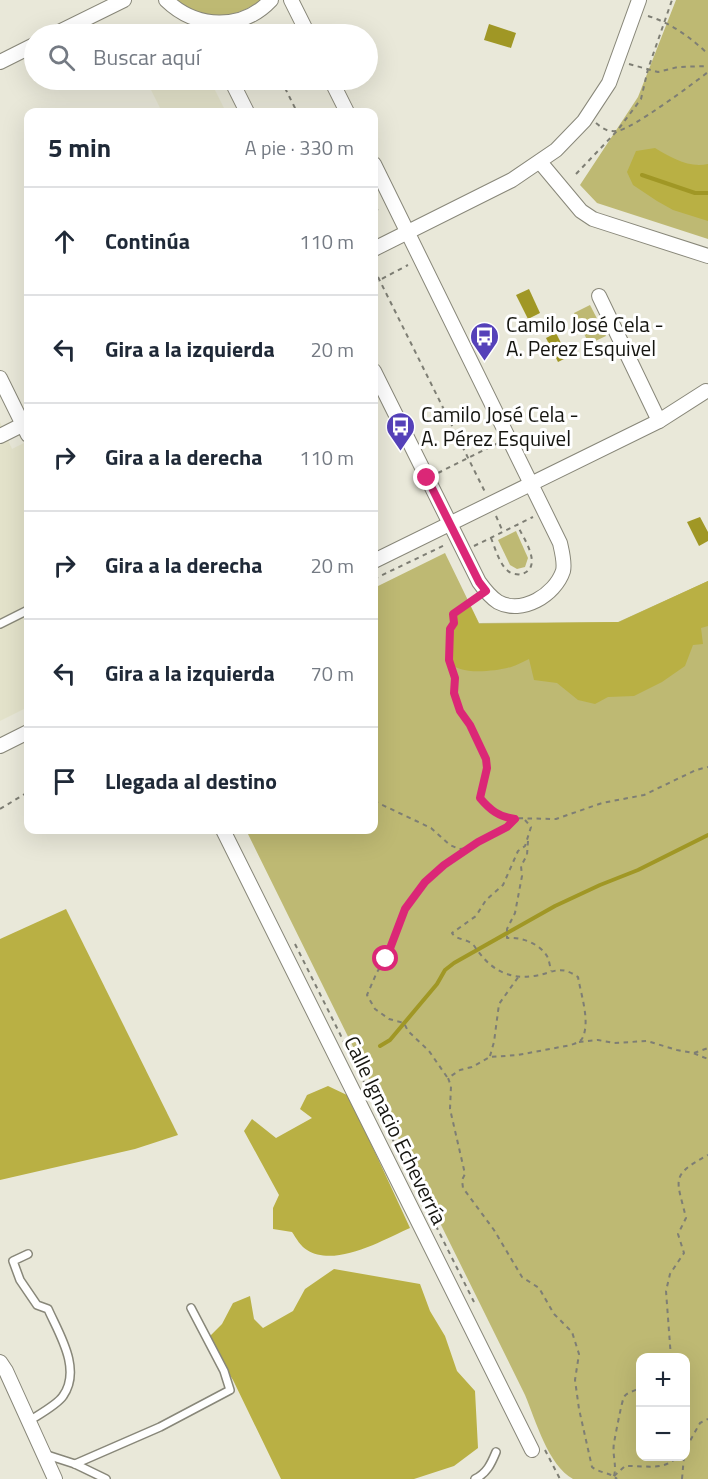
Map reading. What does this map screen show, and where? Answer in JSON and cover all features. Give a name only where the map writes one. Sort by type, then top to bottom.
[{"type":"street","points":[[75,24],[124,0]]},
{"type":"street","points":[[166,0],[199,24]]},
{"type":"street","points":[[223,24],[250,16],[264,8],[271,0]]},
{"type":"street","points":[[291,0],[303,24]]},
{"type":"street","points":[[378,247],[512,180],[556,150],[588,115],[609,83],[637,6]]},
{"type":"street","points":[[0,62],[24,50]]},
{"type":"street","points":[[236,90],[246,108]]},
{"type":"street","points":[[336,90],[345,108]]},
{"type":"street","points":[[540,162],[581,211],[594,219],[708,256]]},
{"type":"street","points":[[378,172],[560,543],[564,570],[555,587],[544,597],[530,603],[514,605],[500,603],[479,582],[378,379]]},
{"type":"street","points":[[599,296],[659,421]]},
{"type":"street","points":[[0,378],[24,422]]},
{"type":"street","points":[[378,559],[659,421],[707,392]]},
{"type":"street","points":[[0,436],[24,428]]},
{"type":"street","points":[[0,746],[24,734]]},
{"type":"street","name":"Calle Ignacio Echeverría","points":[[225,834],[532,1450]]},
{"type":"street","points":[[0,1362],[55,1479]]},
{"type":"lane","points":[[0,624],[24,612]]},
{"type":"lane","points":[[28,1254],[13,1262],[20,1281],[37,1305],[48,1309],[67,1353],[71,1376],[62,1397],[29,1421]]},
{"type":"lane","points":[[75,1464],[160,1427],[230,1390],[224,1371],[191,1308]]},
{"type":"lane","points":[[475,1479],[482,1476],[490,1466],[496,1452]]},
{"type":"lane","points":[[43,1453],[75,1464],[106,1479]]},
{"type":"path","points":[[576,174],[617,131],[641,99],[648,69],[672,0]]},
{"type":"path","points":[[637,6],[664,21],[708,54]]},
{"type":"path","points":[[617,61],[658,72],[678,67],[708,66]]},
{"type":"path","points":[[588,115],[605,130],[620,131],[658,108],[708,72]]},
{"type":"path","points":[[286,90],[295,108]]},
{"type":"path","points":[[408,265],[379,280],[504,532]]},
{"type":"path","points":[[427,478],[508,438]]},
{"type":"path","points":[[378,577],[445,544],[461,547],[491,538],[544,512]]},
{"type":"path","points":[[491,538],[508,571],[522,574],[532,564],[532,556],[517,525]]},
{"type":"path","points":[[486,591],[453,614],[449,660],[455,678],[454,693],[460,711],[470,725],[486,759],[487,768],[480,798],[488,808],[497,814],[515,819],[556,819],[602,803],[644,795],[696,770],[708,767]]},
{"type":"path","points":[[0,809],[24,794]]},
{"type":"path","points":[[378,803],[431,828],[450,845],[459,849],[469,848]]},
{"type":"path","points":[[515,819],[507,827],[444,865],[431,877],[405,909],[386,959],[367,994],[375,1009],[389,1019],[404,1023],[408,1031],[429,1051],[448,1078],[451,1086],[450,1109],[465,1174],[462,1180],[463,1188],[494,1230],[522,1277],[539,1288],[554,1314],[572,1332],[579,1354],[575,1380],[578,1401],[592,1467],[597,1472],[615,1478]]},
{"type":"path","points":[[525,820],[531,827],[528,838],[525,846],[518,851],[503,885],[486,900],[476,916],[452,933],[474,945],[477,952],[490,965],[505,973],[534,976],[559,969],[568,970],[578,977],[585,1018],[583,1037],[579,1042]]},
{"type":"path","points":[[528,838],[527,855],[521,866],[522,876],[514,913],[507,929],[507,938],[517,937],[538,948],[548,957],[551,972]]},
{"type":"path","points":[[490,1057],[499,1004],[519,976]]},
{"type":"path","points":[[448,1078],[490,1057],[541,1051],[598,1040],[614,1043],[647,1041],[708,1059]]},
{"type":"path","points":[[693,1053],[708,1048]]},
{"type":"path","points":[[671,1353],[666,1291],[670,1274],[684,1253],[678,1233],[686,1218],[678,1185],[687,1166],[708,1155]]},
{"type":"path","points":[[615,1478],[613,1445],[619,1424],[621,1403],[627,1394],[636,1390]]},
{"type":"path","points":[[690,1441],[700,1423],[708,1419]]},
{"type":"path","points":[[615,1478],[625,1466],[640,1465],[649,1468],[674,1461]]},
{"type":"path","points":[[681,1479],[683,1461]]},
{"type":"path","points":[[557,1474],[560,1479]]},
{"type":"shaded area","points":[[176,0],[261,0],[240,11],[208,15],[186,7]]},
{"type":"shaded area","points":[[676,0],[708,0],[708,239],[597,203],[580,185],[638,97]]},
{"type":"shaded area","points":[[489,24],[516,33],[511,48],[484,40]]},
{"type":"shaded area","points":[[151,90],[215,90],[224,108],[160,108]]},
{"type":"shaded area","points":[[655,148],[674,159],[687,163],[708,164],[708,221],[673,210],[633,185],[627,172],[636,151]]},
{"type":"shaded area","points":[[529,289],[540,313],[528,319],[516,295]]},
{"type":"shaded area","points":[[590,305],[606,336],[589,344],[574,313]]},
{"type":"shaded area","points":[[556,333],[568,357],[558,362],[546,338]]},
{"type":"shaded area","points":[[0,422],[12,449],[24,443],[24,709],[0,721]]},
{"type":"shaded area","points":[[700,517],[708,532],[708,541],[699,546],[687,522]]},
{"type":"shaded area","points":[[516,531],[528,558],[525,567],[517,569],[510,565],[498,540]]},
{"type":"shaded area","points":[[445,553],[479,623],[618,622],[708,581],[708,1479],[573,1479],[556,1464],[544,1442],[525,1395],[248,834],[378,834],[378,586]]},
{"type":"shaded area","points":[[708,581],[708,626],[701,628],[703,644],[693,645],[685,666],[662,682],[634,696],[608,697],[595,704],[578,700],[557,683],[534,680],[529,659],[510,667],[485,671],[460,669],[450,661],[448,650],[452,614],[469,603],[479,624],[619,622]]},
{"type":"shaded area","points":[[66,909],[178,1135],[135,1149],[0,1180],[0,939]]},
{"type":"shaded area","points":[[328,1086],[349,1096],[410,1228],[359,1250],[331,1256],[318,1255],[307,1250],[292,1232],[273,1229],[273,1208],[279,1195],[244,1131],[252,1119],[276,1138],[312,1118],[300,1109],[307,1095]]},
{"type":"shaded area","points":[[334,1269],[420,1284],[430,1311],[445,1336],[457,1371],[475,1391],[478,1448],[454,1466],[414,1479],[281,1479],[233,1380],[207,1339],[222,1324],[233,1303],[250,1296],[254,1319],[263,1328],[293,1311],[305,1289]]},
{"type":"waterway","points":[[642,175],[695,193],[708,193]]},
{"type":"waterway","points":[[380,1046],[390,1040],[437,984],[445,970],[454,963],[555,906],[638,870],[708,835]]},
{"type":"place","name":"Camilo José Cela - A. Perez Esquivel","points":[[485,362]]},
{"type":"place","name":"Camilo José Cela - A. Pérez Esquivel","points":[[400,452]]},
{"type":"route","points":[[386,959],[405,909],[425,882],[444,865],[478,842],[507,827],[515,819],[497,814],[480,798],[487,768],[486,759],[470,725],[460,711],[454,693],[455,678],[449,660],[453,614],[486,591],[479,582],[427,478]]}]
